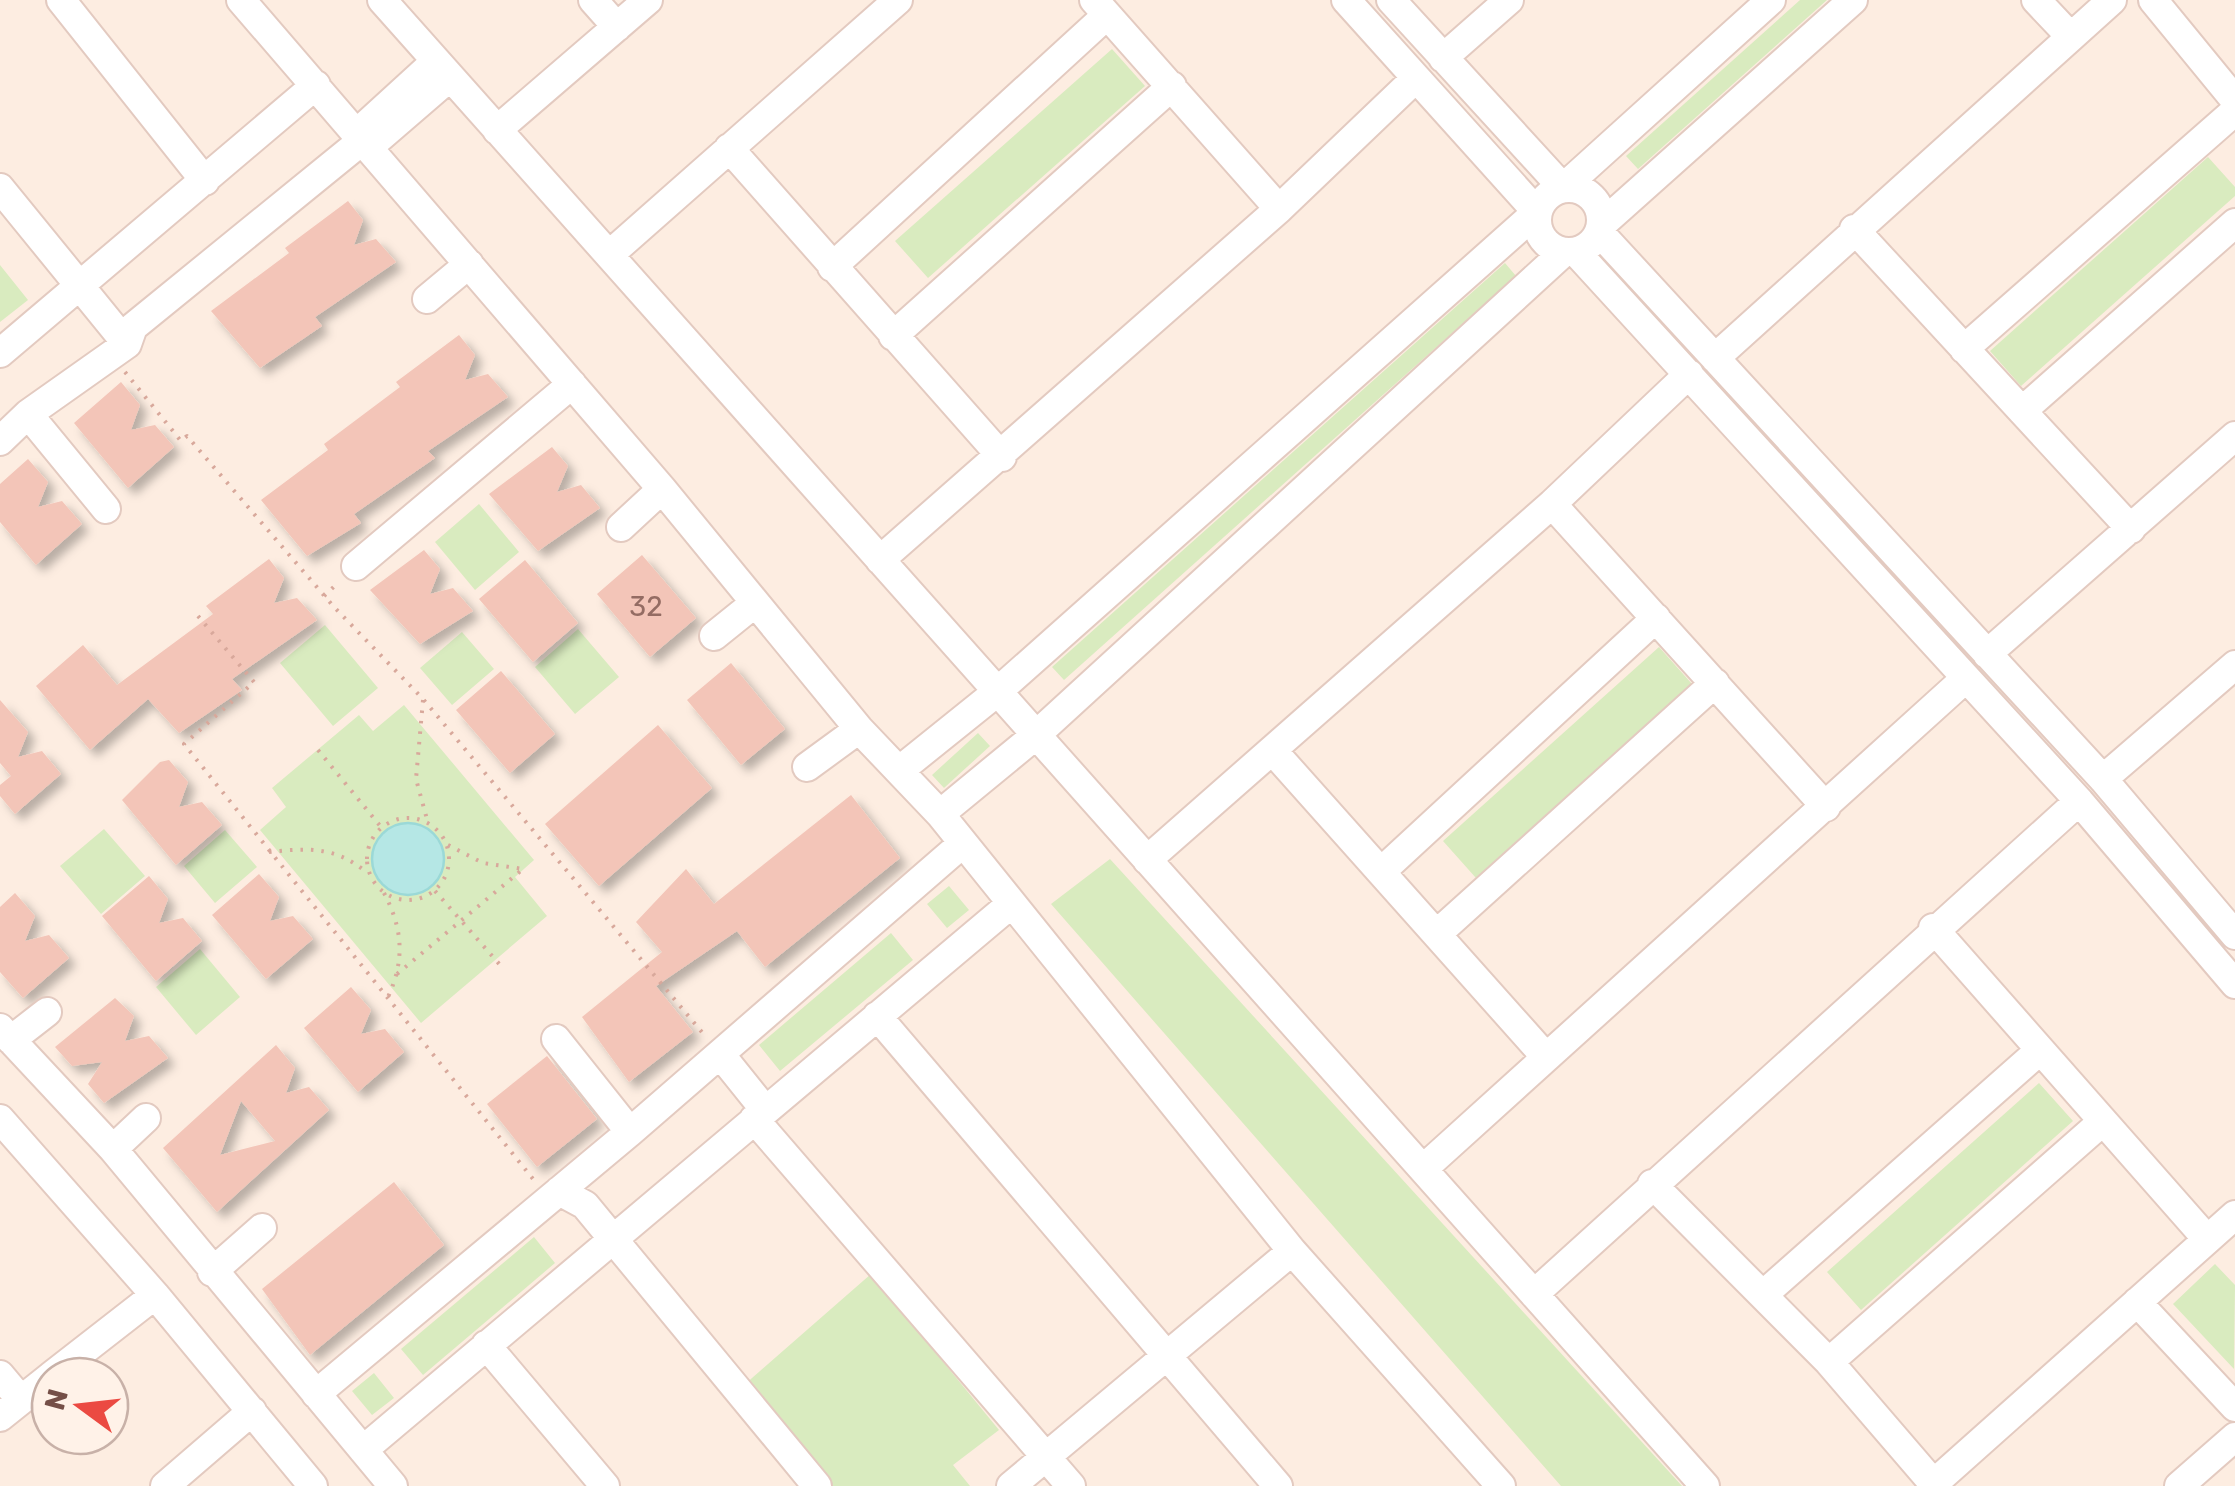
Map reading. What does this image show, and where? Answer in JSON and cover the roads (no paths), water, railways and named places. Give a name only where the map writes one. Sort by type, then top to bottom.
[{"type":"street","points":[[61,0],[205,181]]},
{"type":"street","points":[[241,0],[662,489],[859,729],[940,814],[1292,1251],[1501,1486]]},
{"type":"street","points":[[382,0],[1705,1486]]},
{"type":"street","points":[[592,0],[617,27]]},
{"type":"street","points":[[497,130],[648,0]]},
{"type":"street","points":[[609,255],[898,0]]},
{"type":"street","points":[[1346,0],[1538,212],[1540,236],[1570,252],[1688,374],[2079,800],[2235,984]]},
{"type":"street","points":[[1391,0],[1563,188],[1592,196],[1600,228],[2103,778],[2235,935]]},
{"type":"street","points":[[1443,58],[1509,0]]},
{"type":"street","points":[[900,770],[997,692],[1538,212],[1546,198],[1563,188],[1770,0]]},
{"type":"street","points":[[940,814],[1036,734],[1853,0]]},
{"type":"street","points":[[2036,0],[2070,36]]},
{"type":"street","points":[[1715,358],[2112,0]]},
{"type":"street","points":[[2153,0],[2235,100]]},
{"type":"street","points":[[832,267],[1100,8],[1279,209]]},
{"type":"street","points":[[0,441],[28,414],[125,357],[133,327],[364,139],[443,69]]},
{"type":"street","points":[[880,560],[1279,209],[1416,78]]},
{"type":"street","points":[[0,353],[316,86]]},
{"type":"street","points":[[893,336],[1172,86]]},
{"type":"street","points":[[1964,349],[2235,111]]},
{"type":"street","points":[[729,148],[1002,456]]},
{"type":"street","points":[[0,188],[79,285],[125,357]]},
{"type":"street","points":[[2022,411],[2235,223]]},
{"type":"street","points":[[1854,230],[2131,529]]},
{"type":"street","points":[[427,299],[469,264]]},
{"type":"street","points":[[1147,860],[1552,504],[1688,374]]},
{"type":"street","points":[[356,566],[572,384]]},
{"type":"street","points":[[28,414],[106,509]]},
{"type":"street","points":[[1987,654],[2235,436]]},
{"type":"street","points":[[621,527],[662,489]]},
{"type":"street","points":[[1552,504],[1826,807]]},
{"type":"street","points":[[714,636],[755,603]]},
{"type":"street","points":[[1384,869],[1656,618]]},
{"type":"street","points":[[2103,778],[2235,665]]},
{"type":"street","points":[[1423,1169],[1966,678]]},
{"type":"street","points":[[1438,932],[1715,683]]},
{"type":"street","points":[[807,767],[859,729]]},
{"type":"street","points":[[1273,751],[1384,869],[1546,1056]]},
{"type":"street","points":[[1534,1294],[1933,928],[2079,800]]},
{"type":"street","points":[[316,1394],[630,1132],[962,844]]},
{"type":"street","points":[[363,1450],[1011,904]]},
{"type":"street","points":[[1933,928],[2038,1052],[2207,1239]]},
{"type":"street","points":[[47,1012],[6,1034],[113,1149],[393,1486]]},
{"type":"street","points":[[878,1016],[1278,1486]]},
{"type":"street","points":[[556,1039],[630,1132]]},
{"type":"street","points":[[1764,1294],[2038,1052]]},
{"type":"street","points":[[720,1054],[760,1114],[1071,1486]]},
{"type":"street","points":[[113,1149],[146,1118]]},
{"type":"street","points":[[0,1119],[155,1295],[313,1486]]},
{"type":"street","points":[[1828,1362],[2102,1122]]},
{"type":"street","points":[[1652,1184],[1828,1362],[1932,1485],[2235,1215]]},
{"type":"street","points":[[559,1191],[585,1205],[817,1486]]},
{"type":"street","points":[[212,1272],[262,1228]]},
{"type":"street","points":[[1011,1486],[1292,1251]]},
{"type":"street","points":[[77,1356],[155,1295]]},
{"type":"street","points":[[2138,1302],[2235,1407]]},
{"type":"street","points":[[486,1345],[605,1486]]},
{"type":"street","points":[[0,1375],[10,1408],[30,1392]]},
{"type":"street","points":[[165,1486],[252,1411]]},
{"type":"street","points":[[2179,1486],[2235,1436]]},
{"type":"water","points":[[408,823],[433,834],[444,859],[433,884],[408,895],[383,884],[372,859],[383,834]]}]
